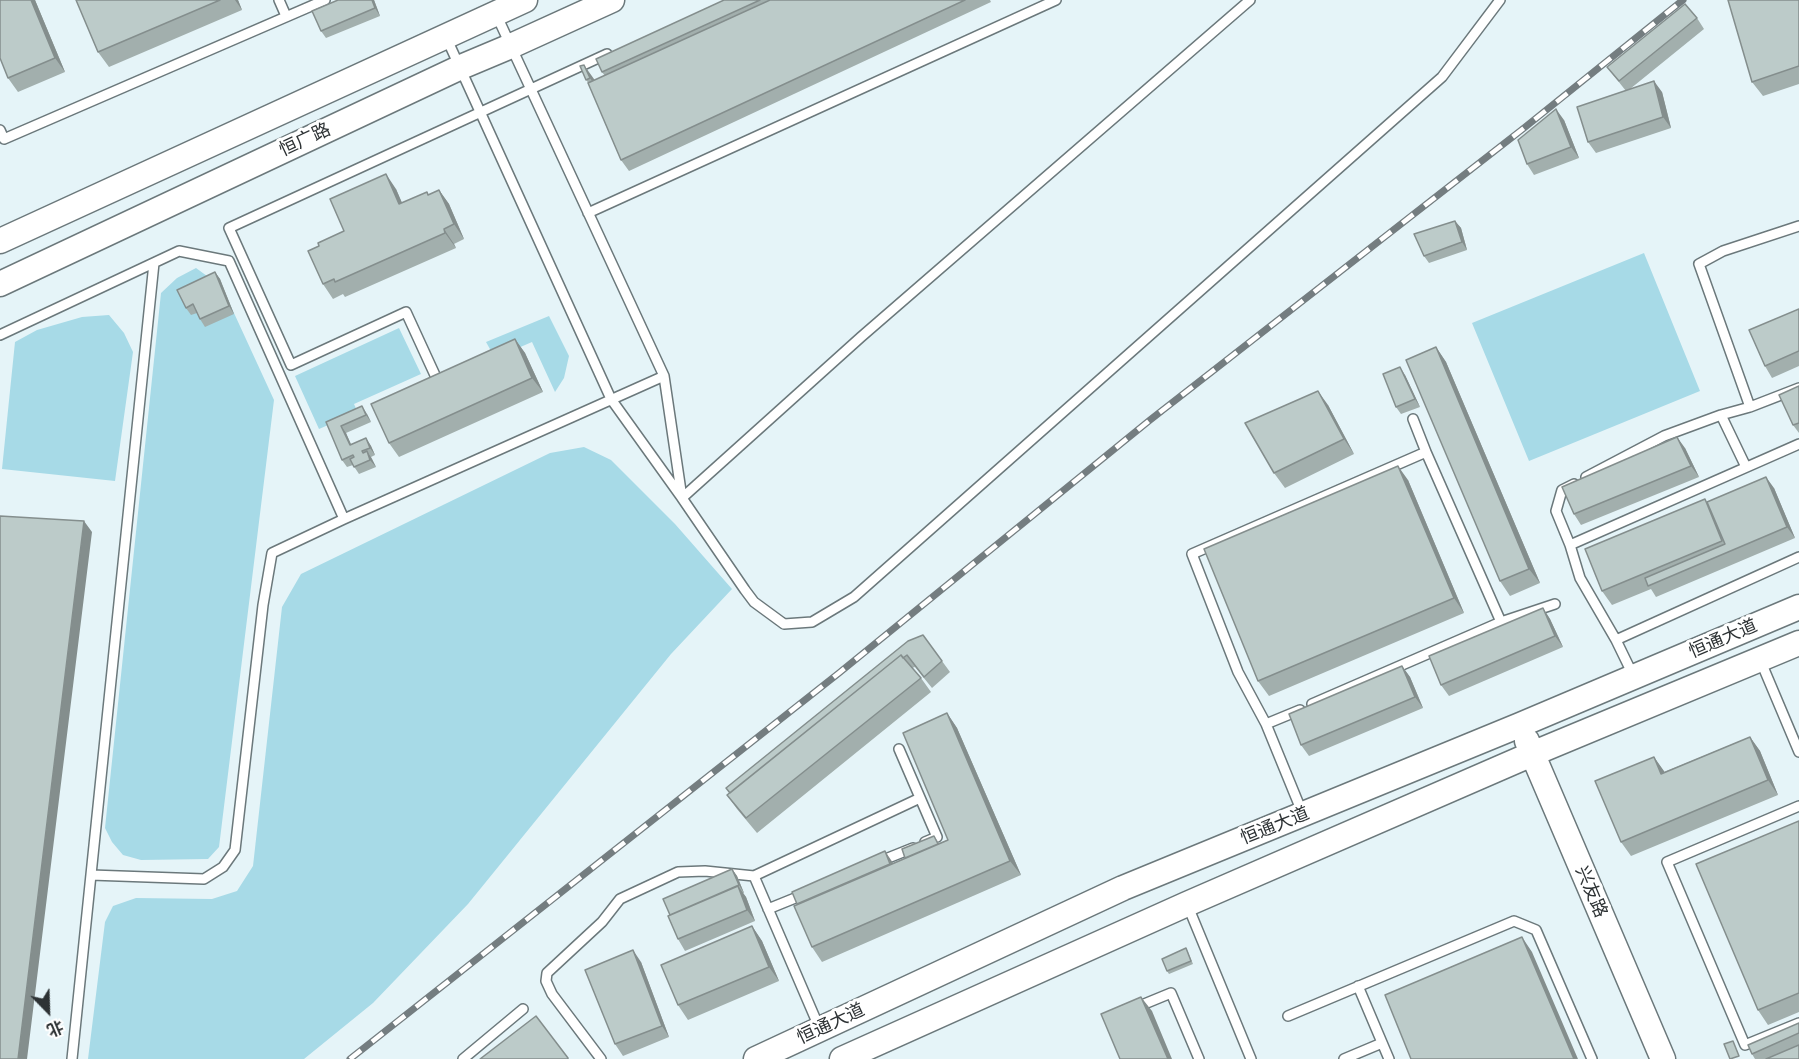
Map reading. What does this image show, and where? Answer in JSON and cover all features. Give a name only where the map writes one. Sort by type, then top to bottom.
[{"type":"main road","name":"恒广路","points":[[0,284],[461,67],[612,0]]},
{"type":"main road","name":"恒广路","points":[[0,241],[513,5]]},
{"type":"main road","name":"恒通大道","points":[[756,1059],[1123,888],[1520,725],[1799,607]]},
{"type":"main road","name":"恒通大道","points":[[842,1059],[1187,904],[1532,754],[1799,643]]},
{"type":"main road","name":"兴友路","points":[[1520,725],[1663,1059]]},
{"type":"lane","points":[[279,0],[286,16]]},
{"type":"lane","points":[[0,130],[4,139],[325,0]]},
{"type":"lane","points":[[588,213],[1056,0]]},
{"type":"lane","points":[[682,498],[861,337],[1250,0]]},
{"type":"lane","points":[[446,37],[610,399],[754,602],[784,624],[812,622],[854,597],[1442,77],[1500,0]]},
{"type":"lane","points":[[513,5],[511,46],[664,376],[682,498]]},
{"type":"lane","points":[[442,391],[406,312],[291,365],[229,228],[617,50]]},
{"type":"lane","points":[[1750,407],[1699,264],[1723,251],[1799,226]]},
{"type":"lane","points":[[0,335],[179,251],[229,261],[344,519]]},
{"type":"lane","points":[[72,1059],[154,263]]},
{"type":"lane","points":[[91,875],[204,879],[224,867],[235,850],[263,605],[272,554],[344,519],[664,376]]},
{"type":"lane","points":[[1634,677],[1616,640],[1580,578],[1570,545],[1556,512],[1562,490],[1664,436],[1799,388]]},
{"type":"lane","points":[[1721,415],[1746,467]]},
{"type":"lane","points":[[1413,419],[1501,622]]},
{"type":"lane","points":[[1570,545],[1799,444]]},
{"type":"lane","points":[[1303,814],[1266,724],[1238,672],[1192,554],[1426,452]]},
{"type":"lane","points":[[1616,640],[1799,557]]},
{"type":"lane","points":[[1266,724],[1501,622],[1556,604]]},
{"type":"lane","points":[[1760,659],[1799,752]]},
{"type":"lane","points":[[874,864],[937,837],[899,749]]},
{"type":"lane","points":[[601,1059],[552,994],[546,981],[547,973],[602,922],[620,899],[678,872],[705,871],[754,876],[920,798]]},
{"type":"lane","points":[[1799,806],[1668,862],[1745,1046],[1799,1023]]},
{"type":"lane","points":[[754,876],[820,1029]]},
{"type":"lane","points":[[768,909],[811,891]]},
{"type":"lane","points":[[1187,904],[1251,1059]]},
{"type":"lane","points":[[1288,1016],[1514,921],[1536,930],[1592,1059]]},
{"type":"lane","points":[[1358,986],[1389,1059]]},
{"type":"lane","points":[[1131,1010],[1171,993],[1199,1059]]},
{"type":"lane","points":[[463,1059],[523,1009]]},
{"type":"lane","points":[[1344,1059],[1382,1043]]},
{"type":"shaded area","points":[[1644,253],[1700,391],[1529,461],[1472,323]]},
{"type":"shaded area","points":[[196,268],[222,287],[274,400],[219,847],[208,859],[141,860],[123,855],[112,842],[105,828],[161,293],[177,278]]},
{"type":"shaded area","points":[[109,315],[124,333],[133,352],[115,481],[2,469],[15,342],[37,330],[82,317]]},
{"type":"shaded area","points":[[549,316],[569,356],[564,378],[555,392],[532,342],[495,358],[486,342]]},
{"type":"shaded area","points":[[399,328],[421,374],[354,404],[359,415],[342,419],[319,429],[295,376]]},
{"type":"shaded area","points":[[584,447],[611,460],[675,524],[732,589],[671,654],[468,904],[373,1003],[304,1059],[88,1059],[105,922],[113,906],[136,898],[212,899],[237,891],[253,866],[282,607],[301,574],[550,453]]},
{"type":"building","points":[[0,0],[31,0],[55,58],[8,78],[0,58]]},
{"type":"building","points":[[76,0],[220,0],[98,52]]},
{"type":"building","points":[[338,0],[372,0],[375,8],[321,31],[312,11]]},
{"type":"building","points":[[724,0],[760,0],[602,72],[596,59]]},
{"type":"building","points":[[770,0],[965,0],[621,160],[588,83]]},
{"type":"building","points":[[1728,0],[1799,0],[1799,66],[1752,82]]},
{"type":"building","points":[[1685,4],[1697,18],[1619,81],[1607,67]]},
{"type":"building","points":[[584,65],[590,78],[586,80],[580,66]]},
{"type":"building","points":[[1654,81],[1663,117],[1588,142],[1577,107]]},
{"type":"building","points":[[1556,109],[1571,147],[1527,164],[1518,140]]},
{"type":"building","points":[[386,174],[399,204],[427,192],[428,195],[439,190],[454,224],[444,229],[445,233],[335,282],[334,279],[323,284],[308,251],[319,246],[318,243],[344,231],[330,199]]},
{"type":"building","points":[[1455,221],[1462,242],[1424,256],[1414,234]]},
{"type":"building","points":[[215,272],[229,306],[200,319],[193,304],[186,308],[177,290]]},
{"type":"building","points":[[1799,309],[1799,351],[1765,366],[1749,330]]},
{"type":"building","points":[[515,339],[532,378],[389,443],[371,404]]},
{"type":"building","points":[[1436,347],[1529,569],[1500,581],[1406,360]]},
{"type":"building","points":[[1400,367],[1415,399],[1396,407],[1383,374]]},
{"type":"building","points":[[1799,386],[1799,423],[1793,425],[1779,395]]},
{"type":"building","points":[[1318,391],[1344,439],[1274,473],[1245,423]]},
{"type":"building","points":[[362,406],[366,415],[341,426],[350,445],[366,438],[370,448],[362,451],[363,453],[367,451],[370,460],[354,467],[350,459],[354,457],[353,455],[342,460],[326,422]]},
{"type":"building","points":[[1677,437],[1691,466],[1574,514],[1562,487]]},
{"type":"building","points":[[1398,466],[1454,598],[1258,681],[1204,549]]},
{"type":"building","points":[[1766,477],[1787,527],[1648,586],[1645,578],[1725,544],[1707,502]]},
{"type":"building","points":[[1705,499],[1722,541],[1602,591],[1585,549]]},
{"type":"building","points":[[0,516],[84,521],[18,1059],[0,1059]]},
{"type":"building","points":[[1543,608],[1555,636],[1441,685],[1429,656]]},
{"type":"building","points":[[923,635],[942,661],[924,677],[907,655],[903,658],[901,655],[730,793],[726,788],[908,641]]},
{"type":"building","points":[[901,655],[921,678],[746,818],[727,795]]},
{"type":"building","points":[[1402,666],[1415,697],[1301,745],[1289,714]]},
{"type":"building","points":[[947,713],[1010,861],[812,947],[794,906],[948,840],[903,733]]},
{"type":"building","points":[[1750,737],[1768,780],[1621,842],[1595,781],[1654,757],[1661,774]]},
{"type":"building","points":[[1799,821],[1799,993],[1758,1010],[1696,864]]},
{"type":"building","points":[[934,836],[938,844],[905,858],[902,849]]},
{"type":"building","points":[[885,851],[890,864],[797,904],[792,892]]},
{"type":"building","points":[[732,869],[739,885],[670,915],[663,899]]},
{"type":"building","points":[[738,886],[747,910],[678,939],[668,916]]},
{"type":"building","points":[[752,926],[769,967],[678,1005],[661,965]]},
{"type":"building","points":[[1522,937],[1574,1059],[1411,1059],[1385,995]]},
{"type":"building","points":[[1186,948],[1191,961],[1167,971],[1162,959]]},
{"type":"building","points":[[633,950],[662,1026],[615,1044],[585,970]]},
{"type":"building","points":[[1141,997],[1168,1059],[1120,1059],[1101,1014]]},
{"type":"building","points":[[536,1016],[568,1059],[480,1059]]},
{"type":"building","points":[[1799,1023],[1799,1033],[1752,1054],[1748,1045]]},
{"type":"building","points":[[1733,1041],[1739,1056],[1730,1059],[1724,1044]]},
{"type":"building","points":[[1799,1045],[1799,1059],[1766,1059]]},
{"type":"railway","points":[[350,1059],[839,673],[1150,420],[1524,128],[1683,0]]}]
